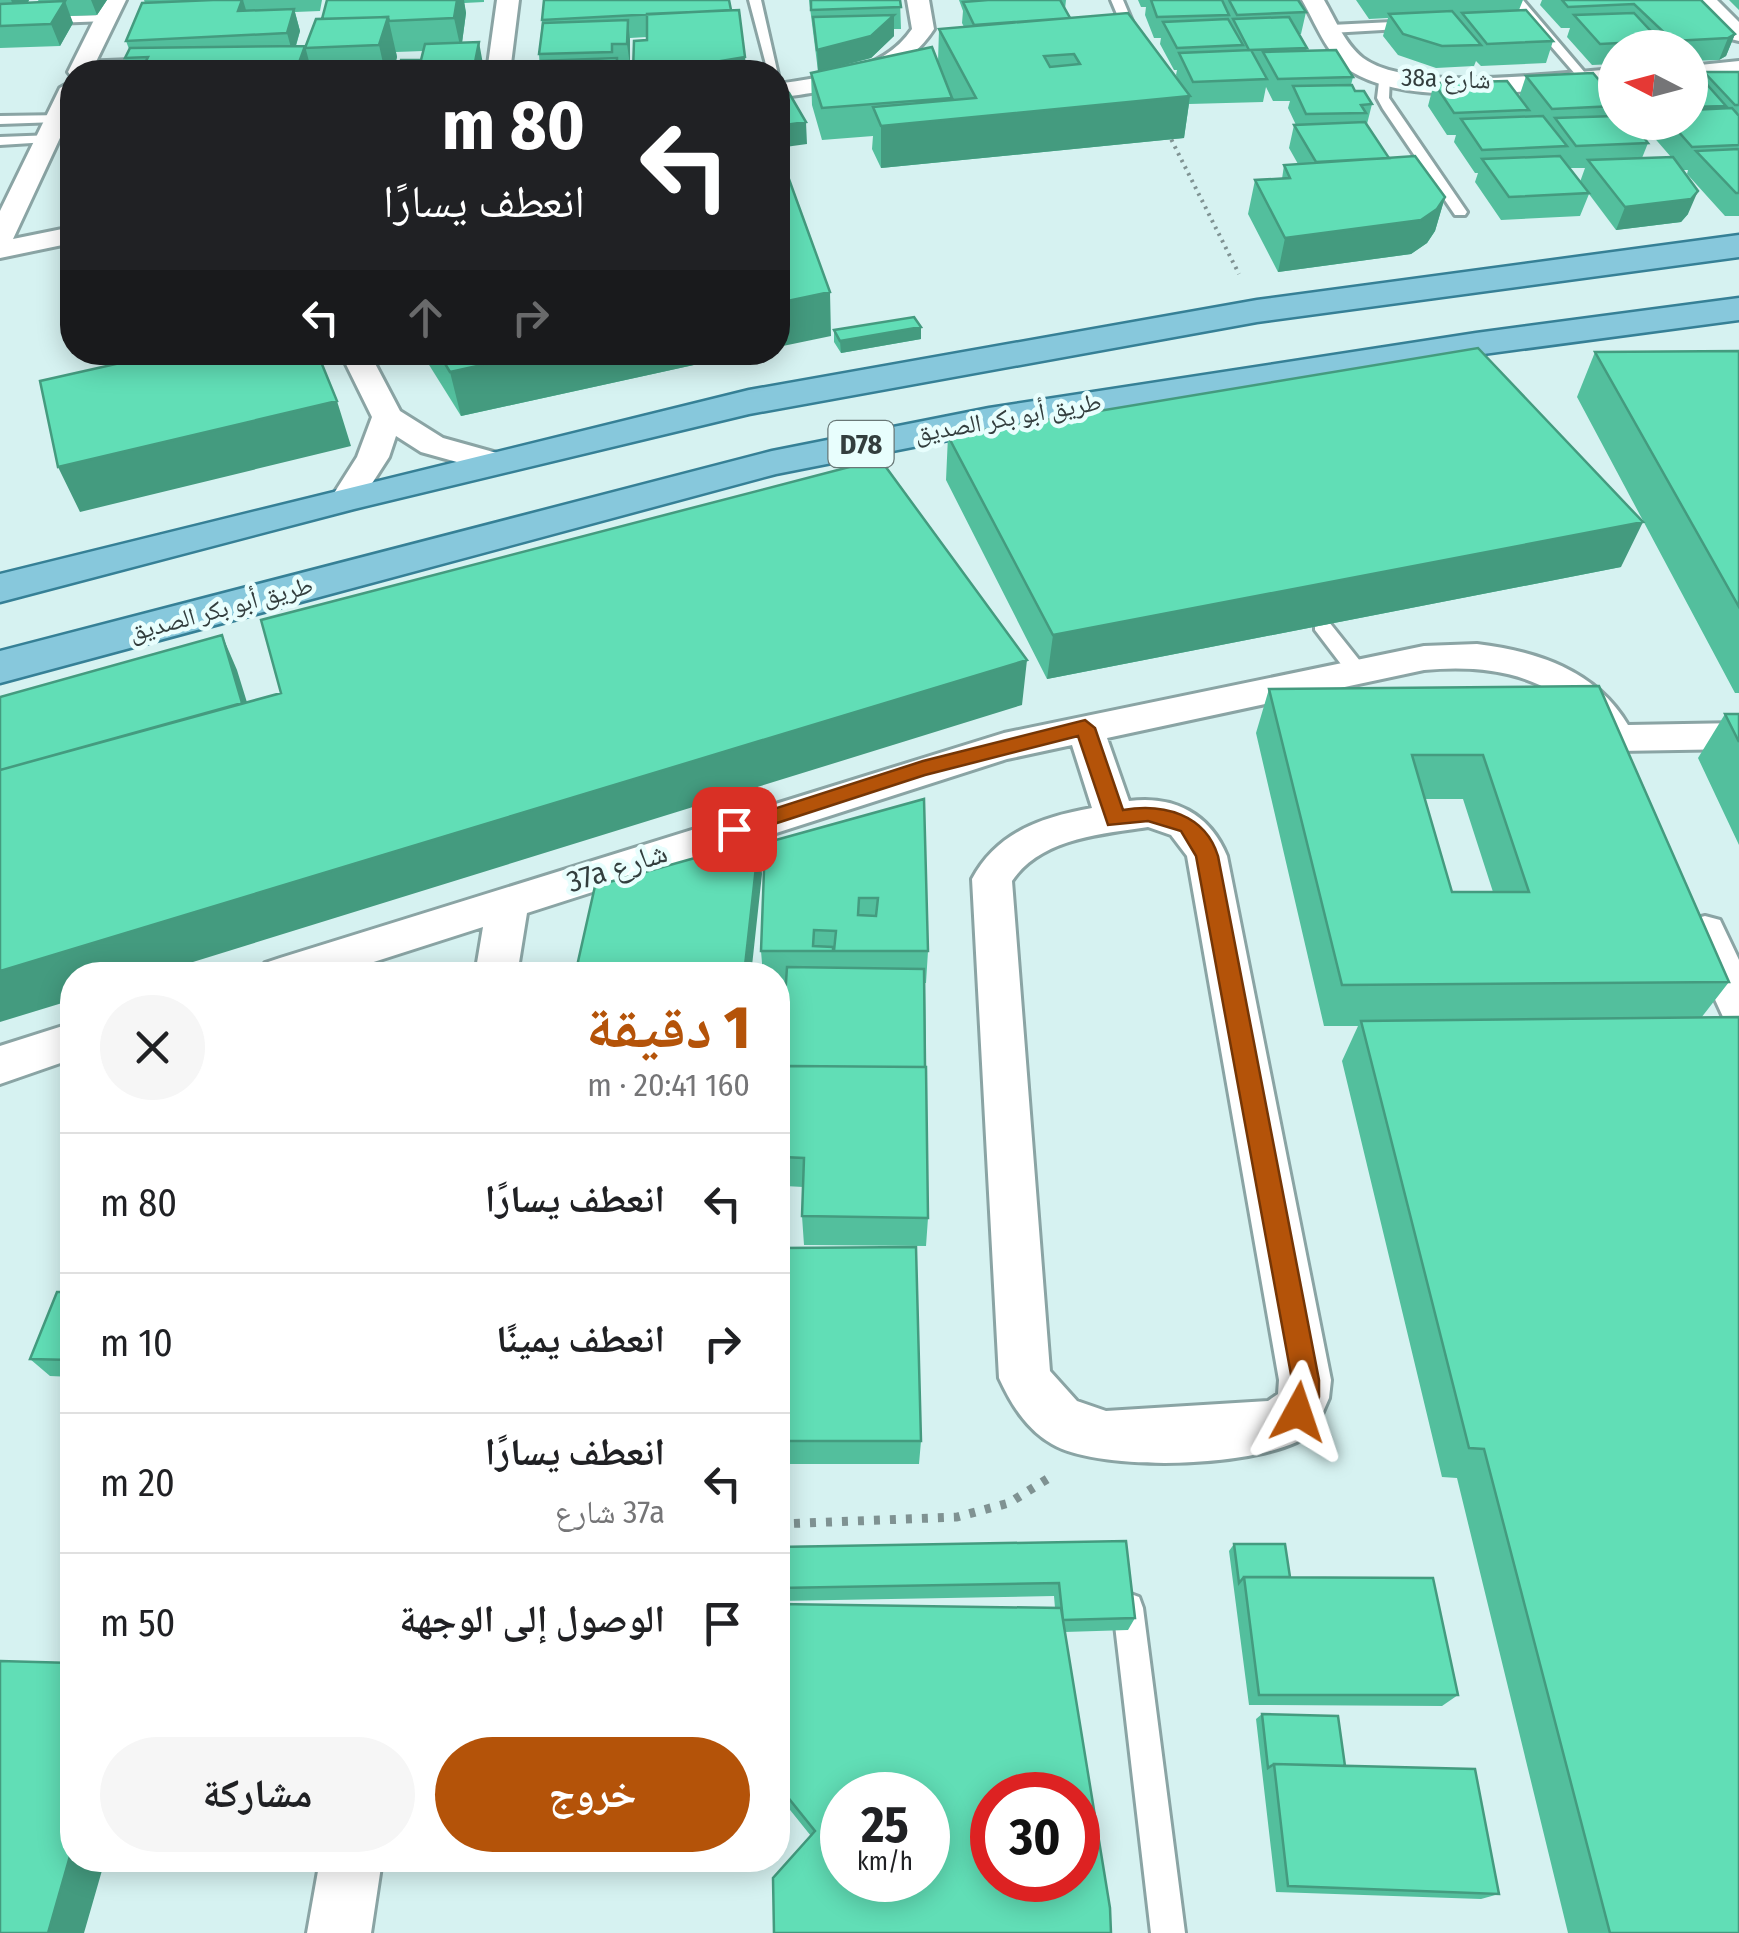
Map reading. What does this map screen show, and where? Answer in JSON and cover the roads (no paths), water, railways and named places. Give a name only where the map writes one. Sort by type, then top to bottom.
[{"type":"main road","name":"D78","points":[[0,588],[347,498],[749,402],[1257,311],[1739,246]]},
{"type":"main road","name":"طريق أبو بكر الصديق","points":[[0,667],[827,452],[989,420],[1476,344],[1739,309]]},
{"type":"main road","points":[[1476,344],[1710,347]]},
{"type":"street","points":[[500,60],[508,0]]},
{"type":"street","points":[[790,88],[862,73],[914,55],[924,29],[918,0]]},
{"type":"street","name":"38a شارع","points":[[1313,0],[1355,63],[1384,77],[1442,83],[1598,77]]},
{"type":"street","points":[[1704,0],[1739,34]]},
{"type":"street","points":[[86,60],[111,8]]},
{"type":"street","points":[[1708,72],[1739,68]]},
{"type":"street","points":[[0,238],[60,113]]},
{"type":"street","points":[[0,250],[60,238]]},
{"type":"street","points":[[361,365],[387,417],[432,444],[493,462]]},
{"type":"street","points":[[347,498],[374,457],[387,417]]},
{"type":"street","name":"37a شارع","points":[[321,962],[923,769],[1085,728],[1424,658],[1459,654],[1498,657],[1536,668],[1572,686],[1600,710],[1634,774]]},
{"type":"street","points":[[1085,728],[1115,819]]},
{"type":"street","points":[[1618,738],[1739,736]]},
{"type":"street","points":[[1148,814],[1169,816],[1188,826],[1202,840],[1306,1397],[1286,1423],[1268,1428],[1088,1434],[1061,1422],[1039,1402],[1025,1378],[992,879],[1001,859],[1019,845],[1115,819],[1148,814]]},
{"type":"street","points":[[1690,899],[1739,1007]]},
{"type":"street","points":[[498,962],[508,902]]},
{"type":"street","points":[[0,1064],[60,1045]]},
{"type":"street","points":[[339,1933],[349,1872]]},
{"type":"lane","points":[[756,0],[771,60]]},
{"type":"lane","points":[[1100,45],[1126,32],[1117,0]]},
{"type":"lane","points":[[1517,0],[1598,96]]},
{"type":"lane","points":[[0,20],[111,8]]},
{"type":"lane","points":[[1515,20],[1534,20]]},
{"type":"lane","points":[[1331,29],[1423,25]]},
{"type":"lane","points":[[1384,77],[1383,98],[1388,109],[1460,212]]},
{"type":"lane","points":[[0,120],[53,128]]},
{"type":"lane","points":[[0,142],[53,128]]},
{"type":"lane","points":[[1322,626],[1357,672]]},
{"type":"lane","points":[[1128,1608],[1168,1933]]}]
